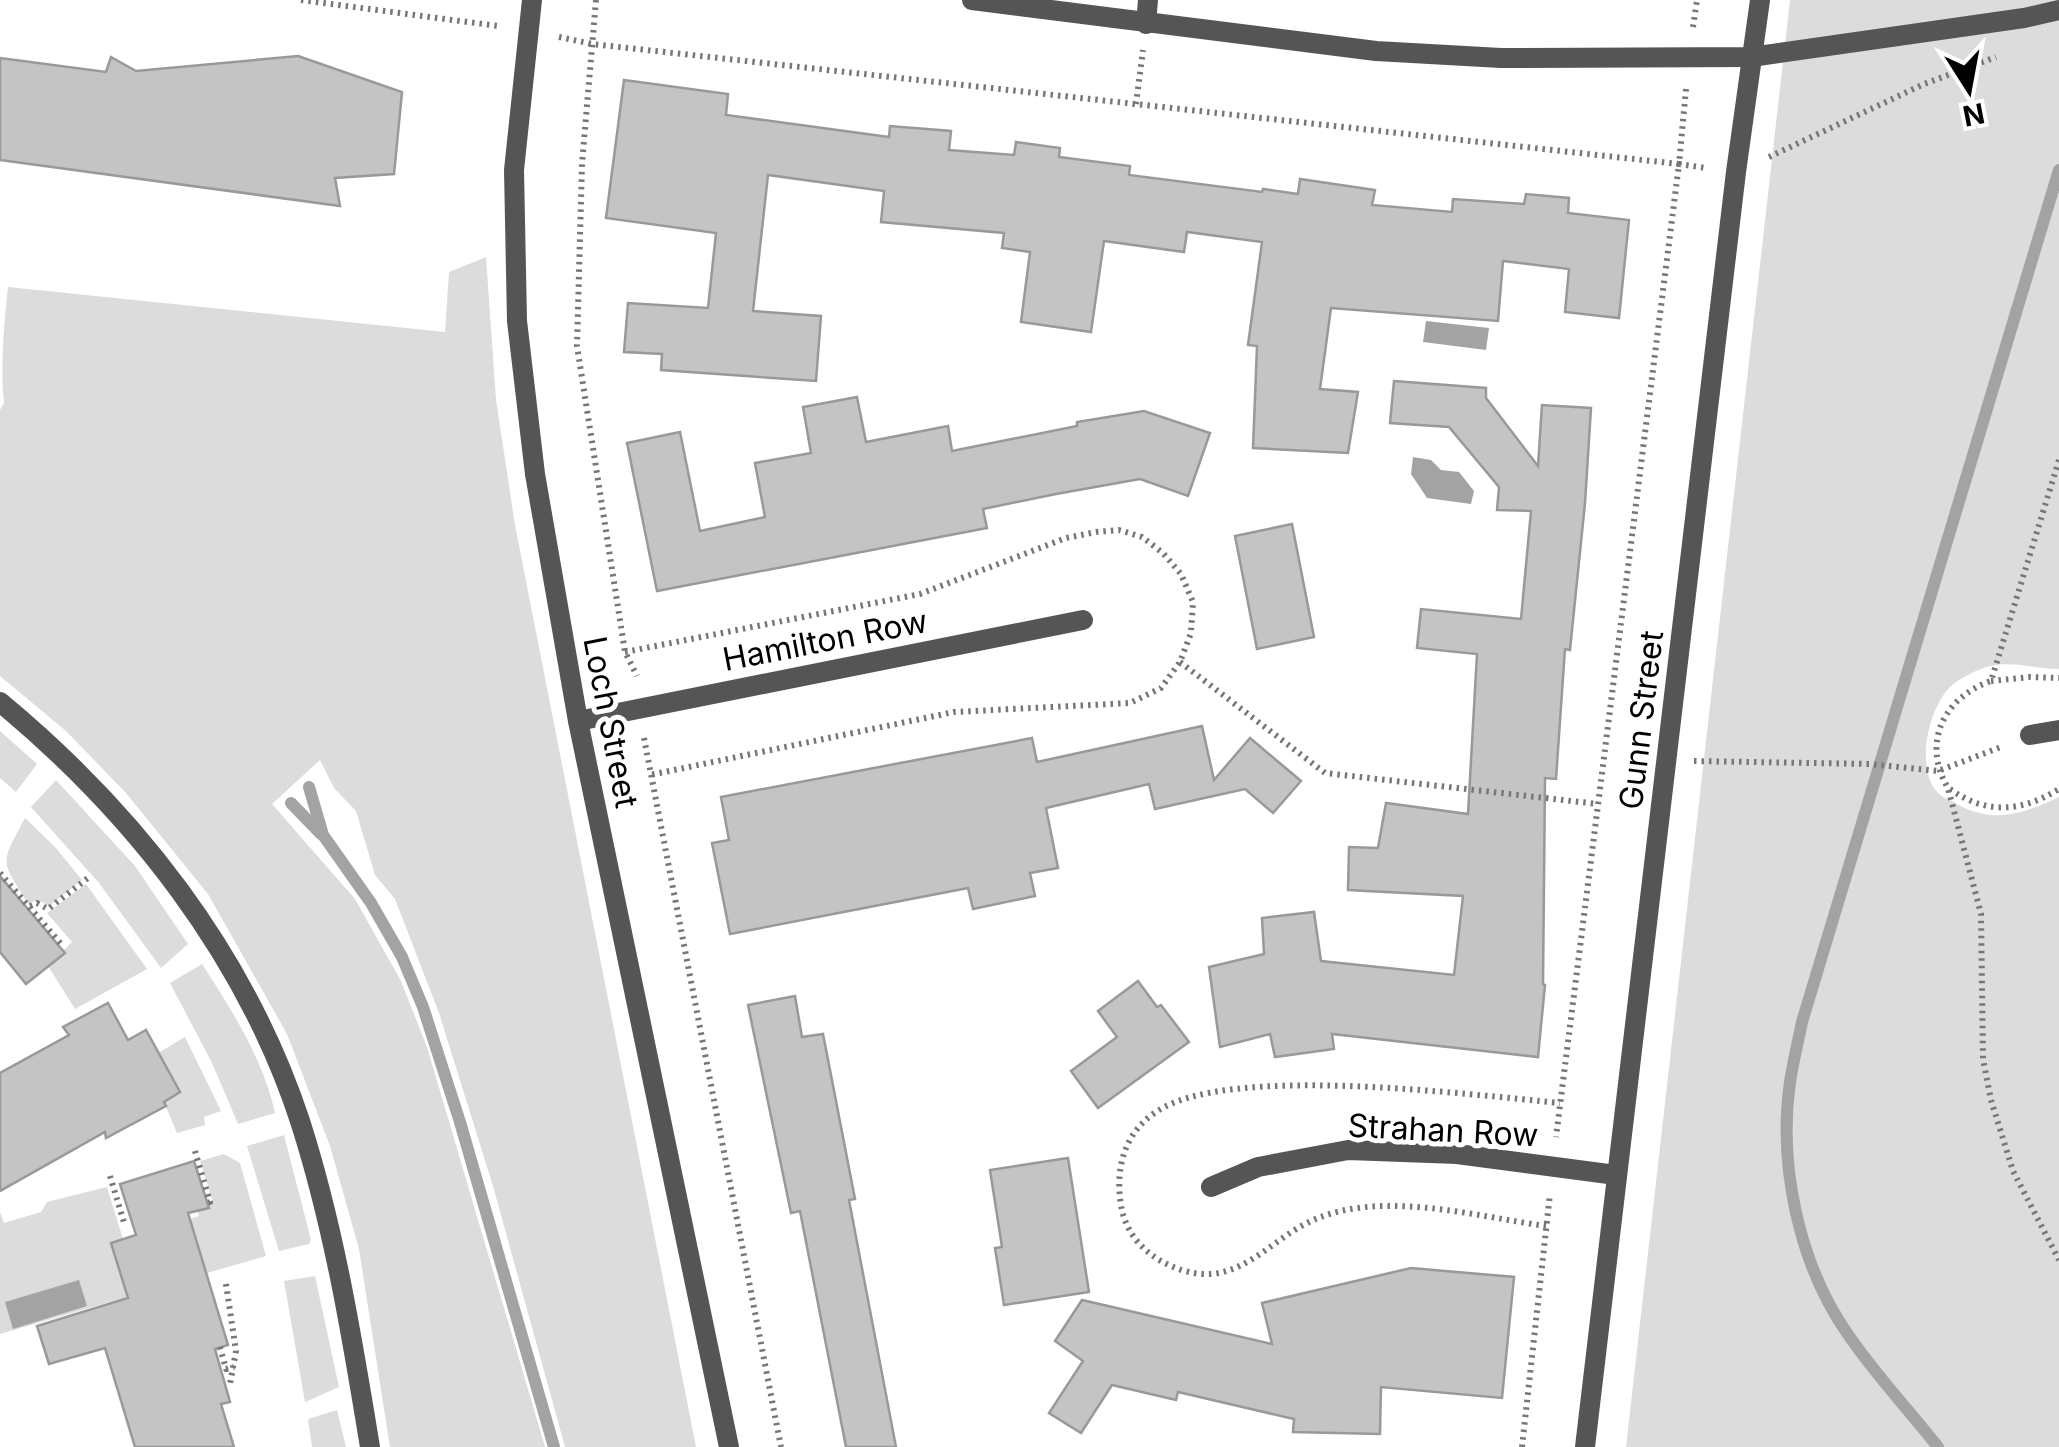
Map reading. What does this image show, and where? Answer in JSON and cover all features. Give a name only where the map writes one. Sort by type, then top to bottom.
[{"type":"street","name":"Loch Street","points":[[532,0],[514,170],[516,322],[535,474],[578,720],[728,1447]]},
{"type":"street","points":[[972,0],[1146,24],[1412,53],[1501,58],[1751,58],[2059,10]]},
{"type":"street","points":[[1146,24],[1148,0]]},
{"type":"street","name":"Gunn Street","points":[[1585,1447],[1736,172],[1760,0]]},
{"type":"street","name":"Hamilton Row","points":[[578,720],[1083,620]]},
{"type":"street","points":[[0,702],[60,751],[162,864],[211,936],[256,1019],[290,1093],[317,1182],[336,1254],[370,1447]]},
{"type":"street","points":[[2030,735],[2059,730]]},
{"type":"street","name":"Strahan Row","points":[[1211,1187],[1258,1167],[1348,1150],[1457,1154],[1616,1175]]},
{"type":"path","points":[[301,0],[530,30],[592,44],[1736,172],[1924,84],[1998,57]]},
{"type":"path","points":[[1136,104],[1146,24]]},
{"type":"path","points":[[1522,1447],[1560,1103],[1679,164]]},
{"type":"path","points":[[1991,681],[2059,460]]},
{"type":"path","points":[[625,652],[920,594],[1066,538],[1119,530],[1142,537],[1163,552],[1181,574],[1193,602],[1191,633],[1180,662],[1162,688],[1130,704],[954,712],[650,775]]},
{"type":"path","points":[[1180,662],[1324,773],[1598,804]]},
{"type":"path","points":[[2059,678],[2030,676],[1991,681],[1963,693],[1948,712],[1935,745],[1938,771],[1948,788],[1982,914],[1982,1059],[1990,1100],[2013,1171],[2059,1260]]},
{"type":"path","points":[[1667,761],[1870,764],[1938,771],[2030,735]]},
{"type":"path","points":[[1948,788],[1967,802],[1993,808],[2030,804],[2059,789]]},
{"type":"path","points":[[0,872],[62,946]]},
{"type":"path","points":[[30,906],[38,904],[48,909],[88,878]]},
{"type":"path","points":[[1546,1226],[1397,1206],[1365,1207],[1306,1223],[1249,1264],[1220,1273],[1189,1272],[1160,1261],[1136,1242],[1122,1214],[1118,1186],[1122,1156],[1138,1128],[1156,1112],[1183,1098],[1245,1088],[1365,1086],[1560,1103]]},
{"type":"path","points":[[195,1150],[210,1202],[207,1203]]},
{"type":"path","points":[[110,1176],[125,1226]]},
{"type":"path","points":[[226,1284],[236,1352],[230,1384]]},
{"type":"path","points":[[220,1347],[226,1369],[234,1367]]},
{"type":"shaded area","points":[[1790,0],[2059,0],[2059,669],[1998,665],[1959,680],[1936,709],[1926,755],[1931,782],[1938,793],[1979,813],[2019,813],[2059,797],[2059,1447],[1626,1447]]},
{"type":"shaded area","points":[[486,257],[496,400],[515,525],[696,1447],[565,1447],[493,1186],[439,1013],[395,899],[375,875],[356,811],[334,788],[320,760],[272,804],[355,899],[401,981],[427,1047],[545,1447],[390,1447],[359,1249],[330,1146],[287,1034],[208,894],[126,793],[66,731],[0,676],[0,410],[4,403],[2,361],[8,287],[445,332],[449,272]]},
{"type":"shaded area","points":[[1426,321],[1489,328],[1486,350],[1423,342]]},
{"type":"shaded area","points":[[1413,457],[1431,460],[1441,470],[1459,472],[1474,491],[1471,504],[1427,498],[1411,474]]},
{"type":"shaded area","points":[[0,731],[37,764],[16,792],[0,778]]},
{"type":"shaded area","points":[[56,780],[135,866],[188,944],[161,968],[99,883],[31,807]]},
{"type":"shaded area","points":[[25,818],[82,880],[49,906],[39,900],[28,903],[8,869],[11,845]]},
{"type":"shaded area","points":[[86,884],[147,969],[75,1009],[48,966],[72,942],[47,913]]},
{"type":"shaded area","points":[[202,964],[255,1054],[275,1113],[238,1124],[212,1063],[170,983]]},
{"type":"shaded area","points":[[185,1037],[221,1111],[204,1117],[205,1125],[177,1133],[164,1102],[180,1092],[158,1053]]},
{"type":"shaded area","points":[[284,1135],[311,1240],[309,1244],[279,1251],[247,1146]]},
{"type":"shaded area","points":[[224,1154],[240,1163],[266,1256],[207,1273],[189,1219],[199,1216],[197,1211],[213,1202],[200,1161]]},
{"type":"shaded area","points":[[107,1187],[123,1239],[111,1244],[127,1297],[0,1334],[0,1212],[4,1223],[41,1212],[47,1202]]},
{"type":"shaded area","points":[[315,1276],[339,1387],[305,1402],[284,1281]]},
{"type":"shaded area","points":[[79,1280],[87,1306],[13,1329],[5,1302]]},
{"type":"shaded area","points":[[337,1410],[346,1447],[312,1447],[308,1419]]},
{"type":"building","points":[[298,56],[402,92],[394,174],[335,178],[340,206],[0,160],[0,58],[106,72],[111,57],[136,71]]},
{"type":"building","points":[[624,80],[728,94],[726,115],[889,137],[890,126],[951,131],[949,150],[1014,155],[1016,142],[1060,148],[1059,157],[1130,166],[1129,175],[1262,192],[1263,189],[1298,194],[1300,179],[1375,190],[1372,205],[1452,212],[1453,199],[1524,204],[1526,194],[1569,198],[1568,213],[1629,220],[1619,318],[1565,312],[1569,269],[1503,261],[1498,321],[1331,308],[1320,389],[1358,392],[1348,453],[1253,448],[1257,346],[1248,345],[1262,242],[1187,232],[1184,252],[1104,241],[1091,332],[1021,322],[1030,252],[1002,248],[1004,233],[881,222],[884,191],[768,175],[753,311],[821,316],[816,381],[661,370],[662,354],[624,352],[628,303],[708,308],[716,233],[606,218]]},
{"type":"building","points":[[1394,381],[1486,388],[1486,398],[1538,466],[1542,405],[1591,408],[1570,650],[1565,649],[1556,779],[1545,778],[1545,985],[1538,1057],[1332,1034],[1334,1049],[1275,1057],[1270,1034],[1220,1047],[1209,967],[1264,954],[1262,918],[1314,912],[1321,961],[1454,975],[1463,896],[1348,890],[1349,847],[1378,848],[1386,803],[1468,814],[1477,654],[1417,648],[1421,609],[1521,619],[1531,511],[1497,510],[1499,487],[1449,427],[1390,423]]},
{"type":"building","points":[[857,397],[866,442],[948,426],[952,451],[1144,411],[1210,433],[1188,496],[1140,479],[1056,494],[983,509],[987,528],[657,591],[627,443],[680,432],[700,531],[765,517],[755,463],[811,453],[803,407]]},
{"type":"building","points":[[1292,524],[1314,637],[1257,649],[1235,536]]},
{"type":"building","points":[[1202,726],[1214,780],[1250,738],[1301,781],[1273,813],[1245,789],[1155,809],[1149,784],[1046,808],[1058,868],[1030,873],[1035,896],[973,909],[968,888],[730,934],[712,843],[729,840],[721,797],[1032,738],[1037,762]]},
{"type":"building","points":[[0,876],[65,953],[26,984],[0,952]]},
{"type":"building","points":[[1138,981],[1189,1042],[1098,1108],[1071,1071],[1117,1037],[1098,1011]]},
{"type":"building","points":[[795,996],[802,1037],[823,1034],[855,1199],[849,1200],[896,1447],[846,1447],[800,1211],[791,1213],[748,1005]]},
{"type":"building","points":[[108,1003],[128,1040],[146,1030],[180,1092],[164,1102],[166,1106],[106,1138],[105,1132],[0,1191],[0,1073],[69,1035],[63,1027]]},
{"type":"building","points":[[1068,1158],[1089,1292],[1004,1305],[995,1248],[1002,1247],[990,1170]]},
{"type":"building","points":[[194,1161],[209,1208],[188,1213],[228,1345],[215,1349],[230,1402],[221,1404],[234,1447],[135,1447],[105,1348],[49,1364],[37,1326],[128,1298],[111,1243],[136,1235],[120,1184]]},
{"type":"building","points":[[1411,1268],[1514,1277],[1502,1398],[1381,1387],[1380,1434],[1293,1432],[1294,1419],[1178,1392],[1176,1400],[1112,1385],[1081,1433],[1049,1413],[1083,1361],[1055,1341],[1082,1300],[1272,1344],[1262,1303]]},
{"type":"waterway","points":[[1938,1447],[1857,1348],[1816,1276],[1790,1180],[1790,1082],[1802,1022],[2059,170]]},
{"type":"waterway","points":[[309,787],[323,835],[371,903],[402,957],[423,1007],[554,1447]]},
{"type":"waterway","points":[[291,803],[321,834]]}]
